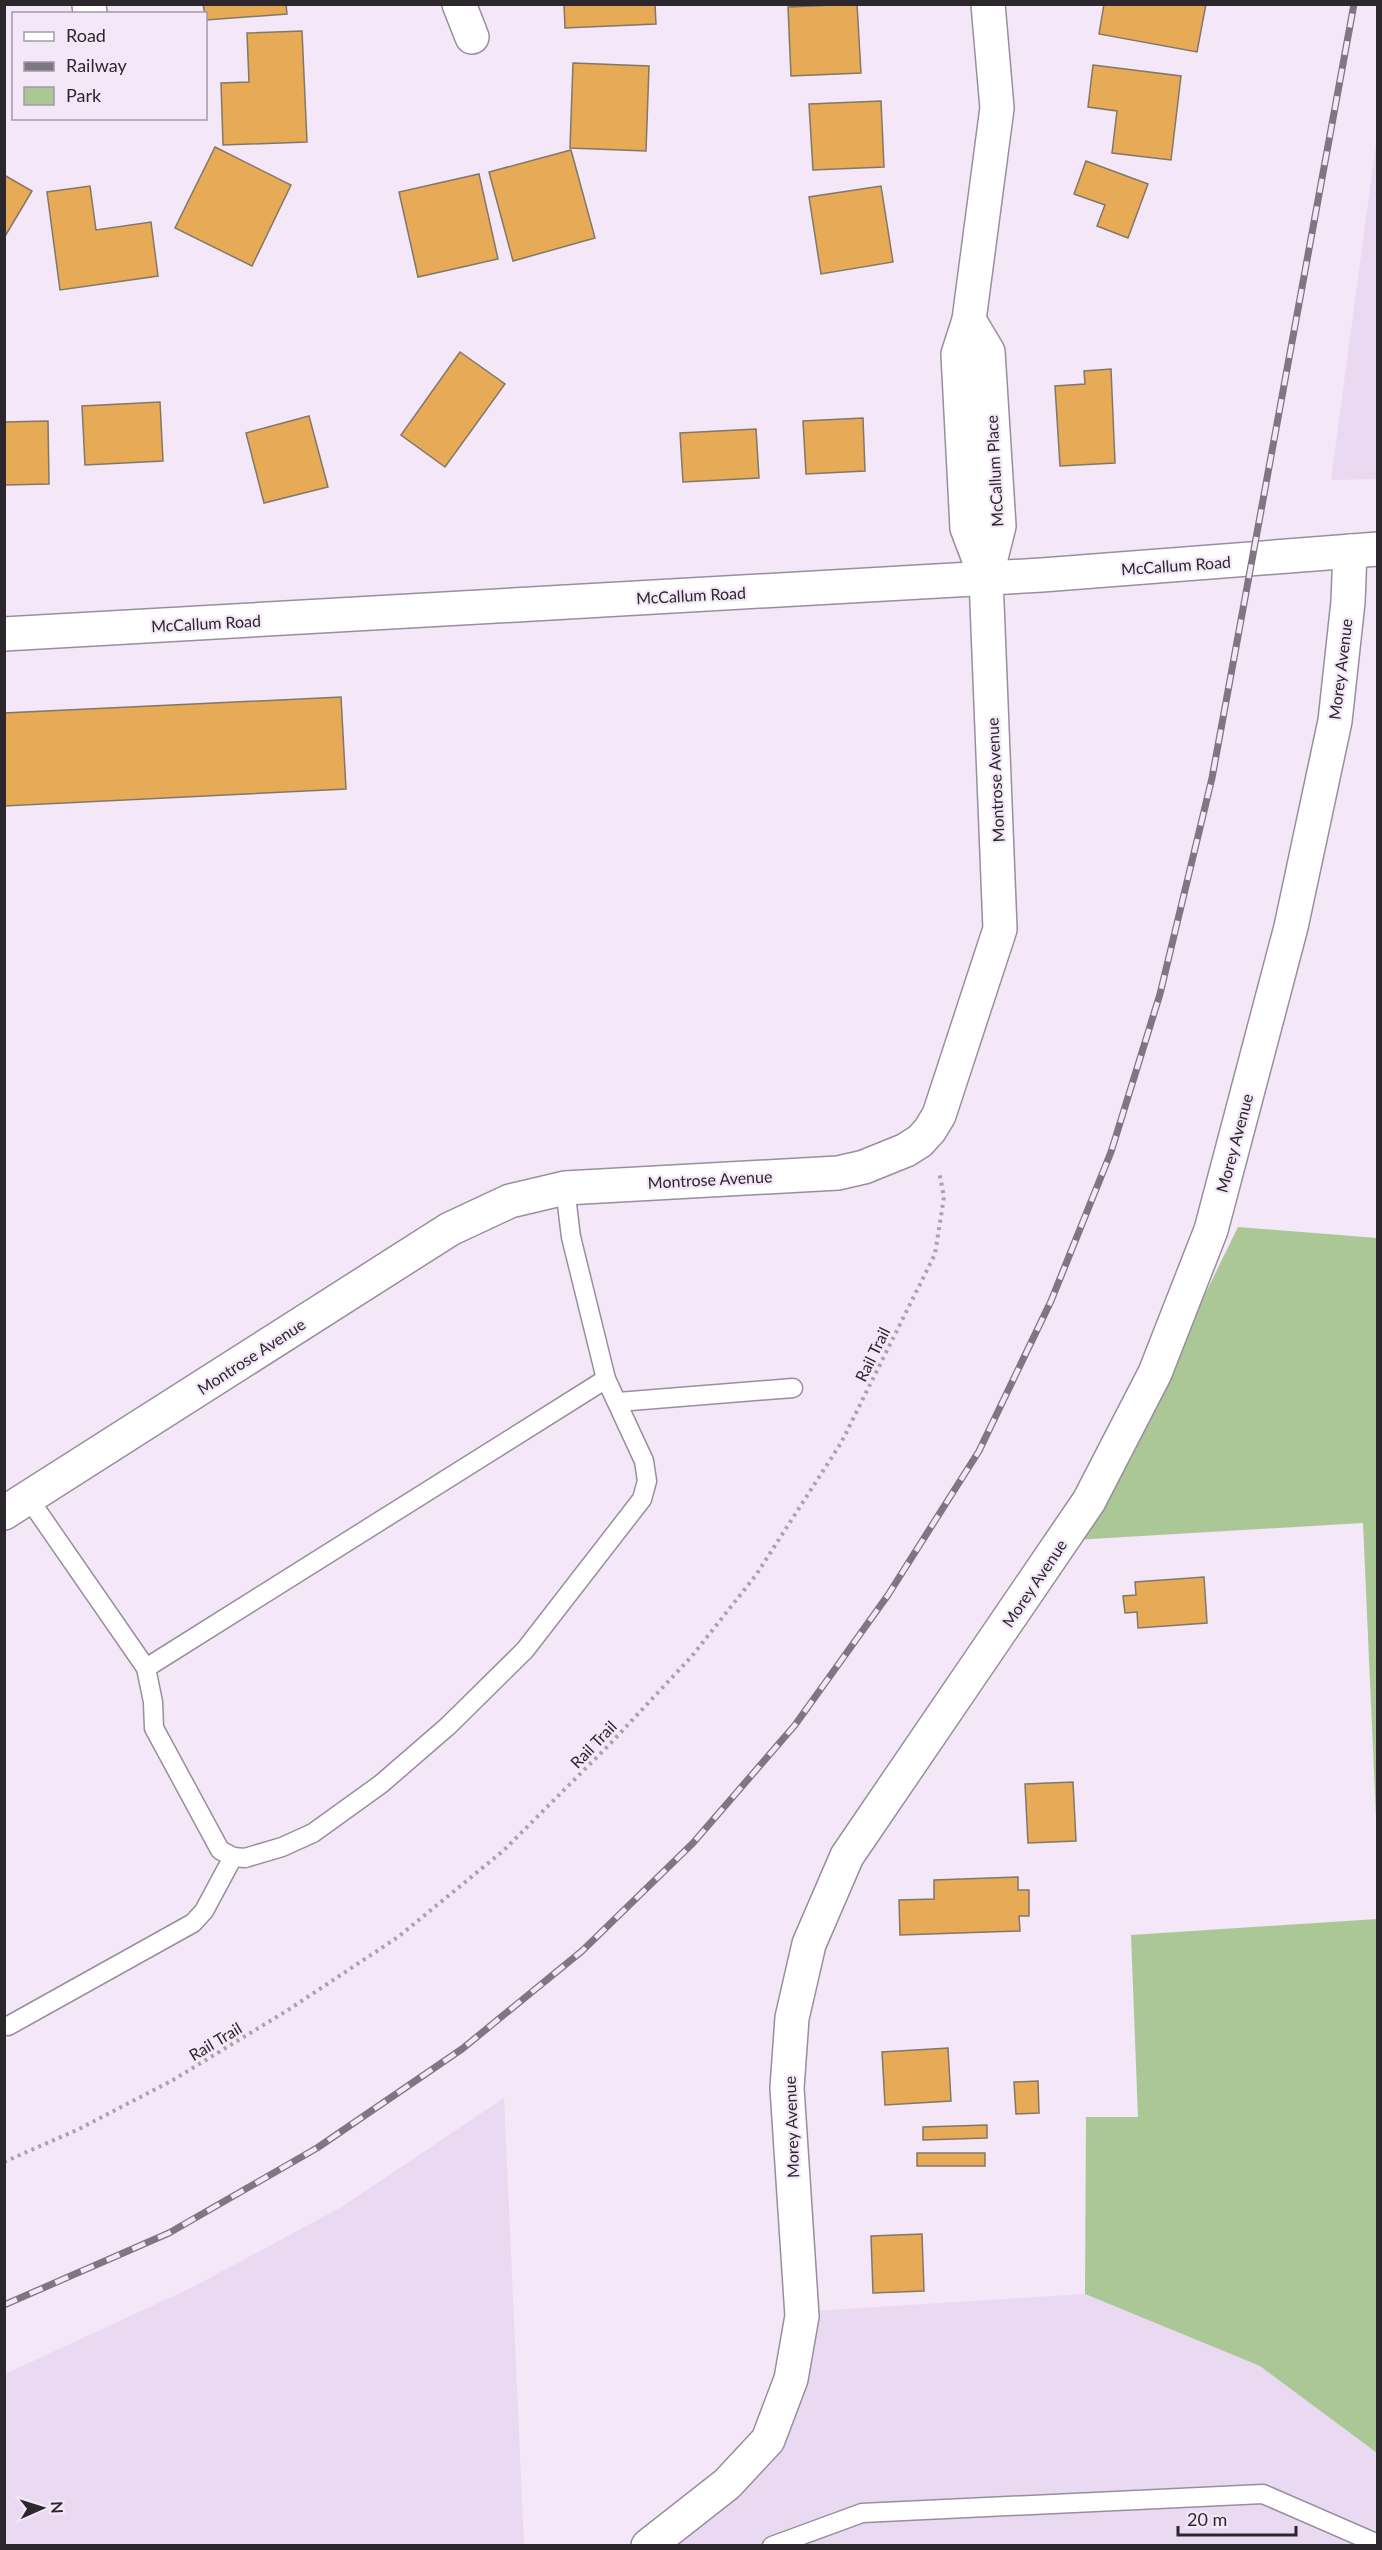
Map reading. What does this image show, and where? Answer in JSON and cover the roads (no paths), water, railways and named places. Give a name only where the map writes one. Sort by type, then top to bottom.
[{"type":"street","points":[[459,4],[472,37]]},
{"type":"street","name":"McCallum Place","points":[[986,578],[999,526],[988,352],[969,320],[997,108],[988,4]]},
{"type":"street","name":"McCallum Road","points":[[4,634],[986,578],[1364,550]]},
{"type":"street","name":"Morey Avenue","points":[[648,2546],[727,2484],[768,2440],[791,2379],[802,2316],[787,2088],[792,2018],[809,1944],[847,1856],[1089,1501],[1155,1373],[1211,1230],[1291,927],[1335,721],[1348,602],[1364,550]]},
{"type":"street","name":"Montrose Avenue","points":[[17,1506],[450,1229],[510,1200],[566,1188],[838,1173],[864,1167],[906,1150],[920,1141],[939,1115],[1000,929],[986,578]]},
{"type":"lane","points":[[17,1506],[146,1668],[153,1702],[154,1728],[220,1850],[233,1857],[245,1858],[282,1847],[313,1833],[381,1784],[440,1734],[525,1650],[642,1499],[647,1481],[644,1461],[606,1379],[571,1237],[566,1188]]},
{"type":"lane","points":[[146,1668],[606,1379]]},
{"type":"lane","points":[[618,1402],[794,1388]]},
{"type":"lane","points":[[8,2026],[193,1923],[204,1911],[233,1857]]},
{"type":"lane","points":[[772,2546],[862,2513],[1263,2494],[1377,2544]]},
{"type":"railway","points":[[4,2305],[169,2233],[317,2148],[462,2049],[582,1951],[693,1843],[795,1725],[888,1595],[979,1451],[1051,1301],[1111,1152],[1160,994],[1212,778],[1354,4]]}]
